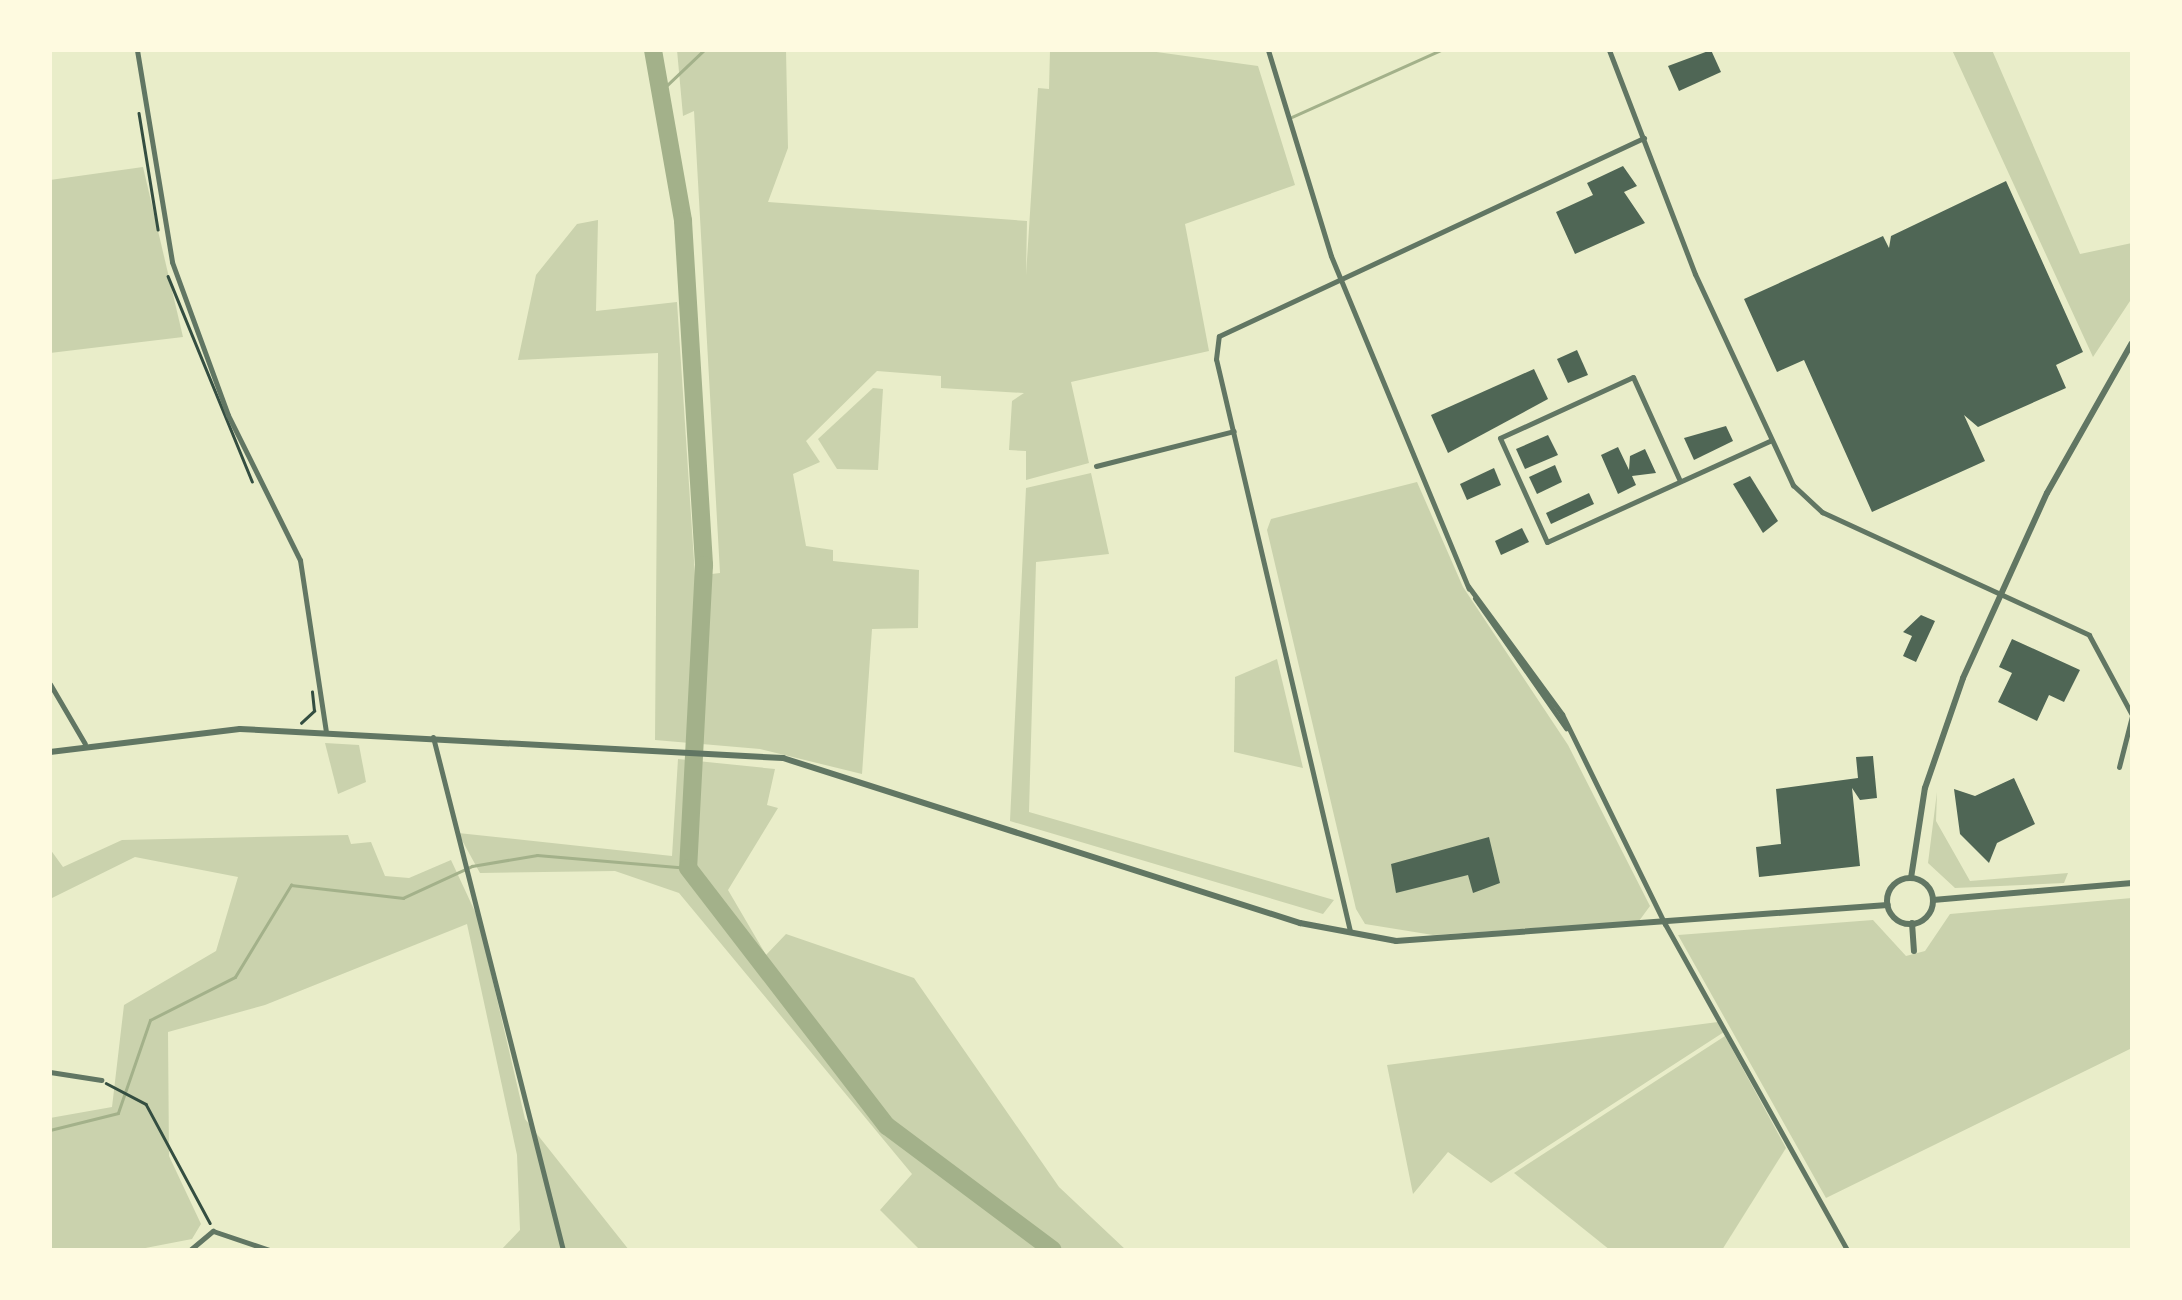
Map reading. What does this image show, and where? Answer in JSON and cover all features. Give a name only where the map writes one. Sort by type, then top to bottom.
[{"type":"street","points":[[137,50],[177,278],[228,416],[300,560],[326,731]]},
{"type":"street","points":[[1268,50],[1278,106],[1468,586],[1568,730]]},
{"type":"street","points":[[1609,50],[1770,441],[1793,485],[1822,512],[2089,635],[2132,716],[2119,767]]},
{"type":"street","points":[[1351,936],[1216,359],[1224,328],[1644,138]]},
{"type":"street","points":[[1911,878],[1932,762],[1999,593],[2132,343]]},
{"type":"street","points":[[1680,481],[1633,377],[1500,438],[1546,542],[1770,441]]},
{"type":"street","points":[[1096,466],[1234,432]]},
{"type":"street","points":[[1468,586],[1531,664],[1664,924],[1847,1250]]},
{"type":"street","points":[[50,684],[85,744]]},
{"type":"street","points":[[50,752],[178,730],[326,731],[711,751],[840,773],[1351,936],[1434,942],[1888,905],[1912,923]]},
{"type":"street","points":[[433,737],[563,1250]]},
{"type":"street","points":[[1911,878],[1933,900]]},
{"type":"street","points":[[1888,905],[1896,883],[1911,878]]},
{"type":"street","points":[[1914,951],[1912,923],[1933,900],[2132,884]]},
{"type":"street","points":[[50,1072],[101,1080]]},
{"type":"street","points":[[190,1250],[223,1233],[269,1250]]},
{"type":"path","points":[[101,1080],[134,1096],[158,1124],[196,1211],[223,1233]]},
{"type":"green space","points":[[677,50],[786,50],[788,148],[768,202],[1027,221],[1026,275],[1038,88],[1049,89],[1050,50],[1142,50],[1258,66],[1295,185],[1185,224],[1209,351],[1071,382],[1089,463],[1026,480],[1026,451],[1009,450],[1012,401],[1024,393],[941,388],[941,376],[877,371],[806,441],[820,462],[793,474],[806,546],[833,550],[833,561],[919,570],[918,628],[872,629],[862,774],[760,749],[655,740],[658,353],[518,360],[536,275],[577,224],[598,220],[596,311],[677,302],[695,576],[720,573],[694,111],[683,116]]},
{"type":"green space","points":[[1952,50],[1992,50],[2080,254],[2132,243],[2132,298],[2093,357]]},
{"type":"green space","points":[[143,167],[183,337],[50,353],[50,180]]},
{"type":"green space","points":[[873,388],[883,389],[878,470],[837,469],[818,439]]},
{"type":"green space","points":[[1091,473],[1109,554],[1036,562],[1029,812],[1334,900],[1323,914],[1010,821],[1026,488]]},
{"type":"green space","points":[[1417,482],[1463,587],[1568,745],[1650,906],[1639,921],[1433,935],[1365,924],[1356,909],[1267,530],[1271,519]]},
{"type":"green space","points":[[1277,659],[1303,768],[1234,752],[1235,677]]},
{"type":"green space","points":[[325,743],[359,745],[366,782],[338,794]]},
{"type":"green space","points":[[678,759],[775,769],[767,805],[778,808],[728,890],[766,955],[786,934],[914,978],[1059,1187],[1126,1250],[920,1250],[880,1210],[912,1174],[679,893],[615,871],[480,873],[458,833],[672,856]]},
{"type":"green space","points":[[1937,792],[1936,821],[1970,881],[2068,873],[2064,883],[1955,888],[1928,863]]},
{"type":"green space","points":[[348,835],[351,844],[371,842],[385,876],[409,878],[451,860],[478,918],[525,1119],[629,1250],[501,1250],[520,1230],[517,1155],[467,924],[265,1005],[168,1032],[169,1156],[201,1224],[192,1239],[135,1250],[50,1250],[50,1118],[112,1107],[124,1005],[216,951],[238,877],[135,857],[50,899],[50,849],[63,867],[122,840]]},
{"type":"green space","points":[[2132,898],[2132,1048],[1826,1198],[1678,935],[1873,920],[1906,956],[1925,951],[1950,914]]},
{"type":"green space","points":[[1718,1022],[1724,1032],[1491,1183],[1448,1152],[1413,1194],[1387,1065]]},
{"type":"green space","points":[[1725,1036],[1786,1148],[1722,1250],[1610,1250],[1514,1173]]},
{"type":"building","points":[[1711,50],[1721,72],[1679,91],[1668,66]]},
{"type":"building","points":[[1623,166],[1637,186],[1624,192],[1645,223],[1575,254],[1556,212],[1593,195],[1587,183]]},
{"type":"building","points":[[2006,181],[2083,352],[2056,365],[2066,388],[1978,427],[1964,415],[1985,461],[1872,512],[1804,360],[1777,372],[1744,299],[1883,236],[1889,248],[1891,236]]},
{"type":"building","points":[[1577,350],[1588,375],[1568,383],[1557,359]]},
{"type":"building","points":[[1534,369],[1548,399],[1448,453],[1431,415]]},
{"type":"building","points":[[1726,426],[1733,441],[1694,460],[1684,438]]},
{"type":"building","points":[[1548,435],[1558,455],[1525,469],[1516,449]]},
{"type":"building","points":[[1618,447],[1629,470],[1630,456],[1645,449],[1656,473],[1632,476],[1636,485],[1618,494],[1601,455]]},
{"type":"building","points":[[1555,465],[1562,482],[1537,494],[1529,477]]},
{"type":"building","points":[[1494,468],[1501,485],[1467,500],[1460,484]]},
{"type":"building","points":[[1750,476],[1778,521],[1763,533],[1733,484]]},
{"type":"building","points":[[1589,493],[1594,504],[1551,524],[1546,513]]},
{"type":"building","points":[[1522,528],[1529,542],[1501,555],[1495,541]]},
{"type":"building","points":[[1921,615],[1935,621],[1916,662],[1903,656],[1912,636],[1903,632]]},
{"type":"building","points":[[2012,639],[2080,670],[2064,702],[2049,695],[2037,721],[1998,702],[2012,673],[1999,667]]},
{"type":"building","points":[[1873,756],[1877,798],[1860,800],[1852,788],[1860,866],[1759,877],[1756,847],[1781,844],[1776,789],[1858,778],[1856,757]]},
{"type":"building","points":[[2014,778],[2035,824],[1997,843],[1989,863],[1960,834],[1954,789],[1975,796]]},
{"type":"building","points":[[1489,837],[1500,883],[1473,893],[1468,875],[1396,893],[1391,864]]},
{"type":"waterway","points":[[653,50],[683,221],[704,565],[688,868],[887,1126],[1053,1250]]},
{"type":"waterway","points":[[662,90],[704,50]]},
{"type":"waterway","points":[[1292,117],[1441,50]]},
{"type":"waterway","points":[[50,1130],[118,1113],[150,1020],[235,977],[291,885],[403,898],[472,866],[537,855],[688,868]]}]
